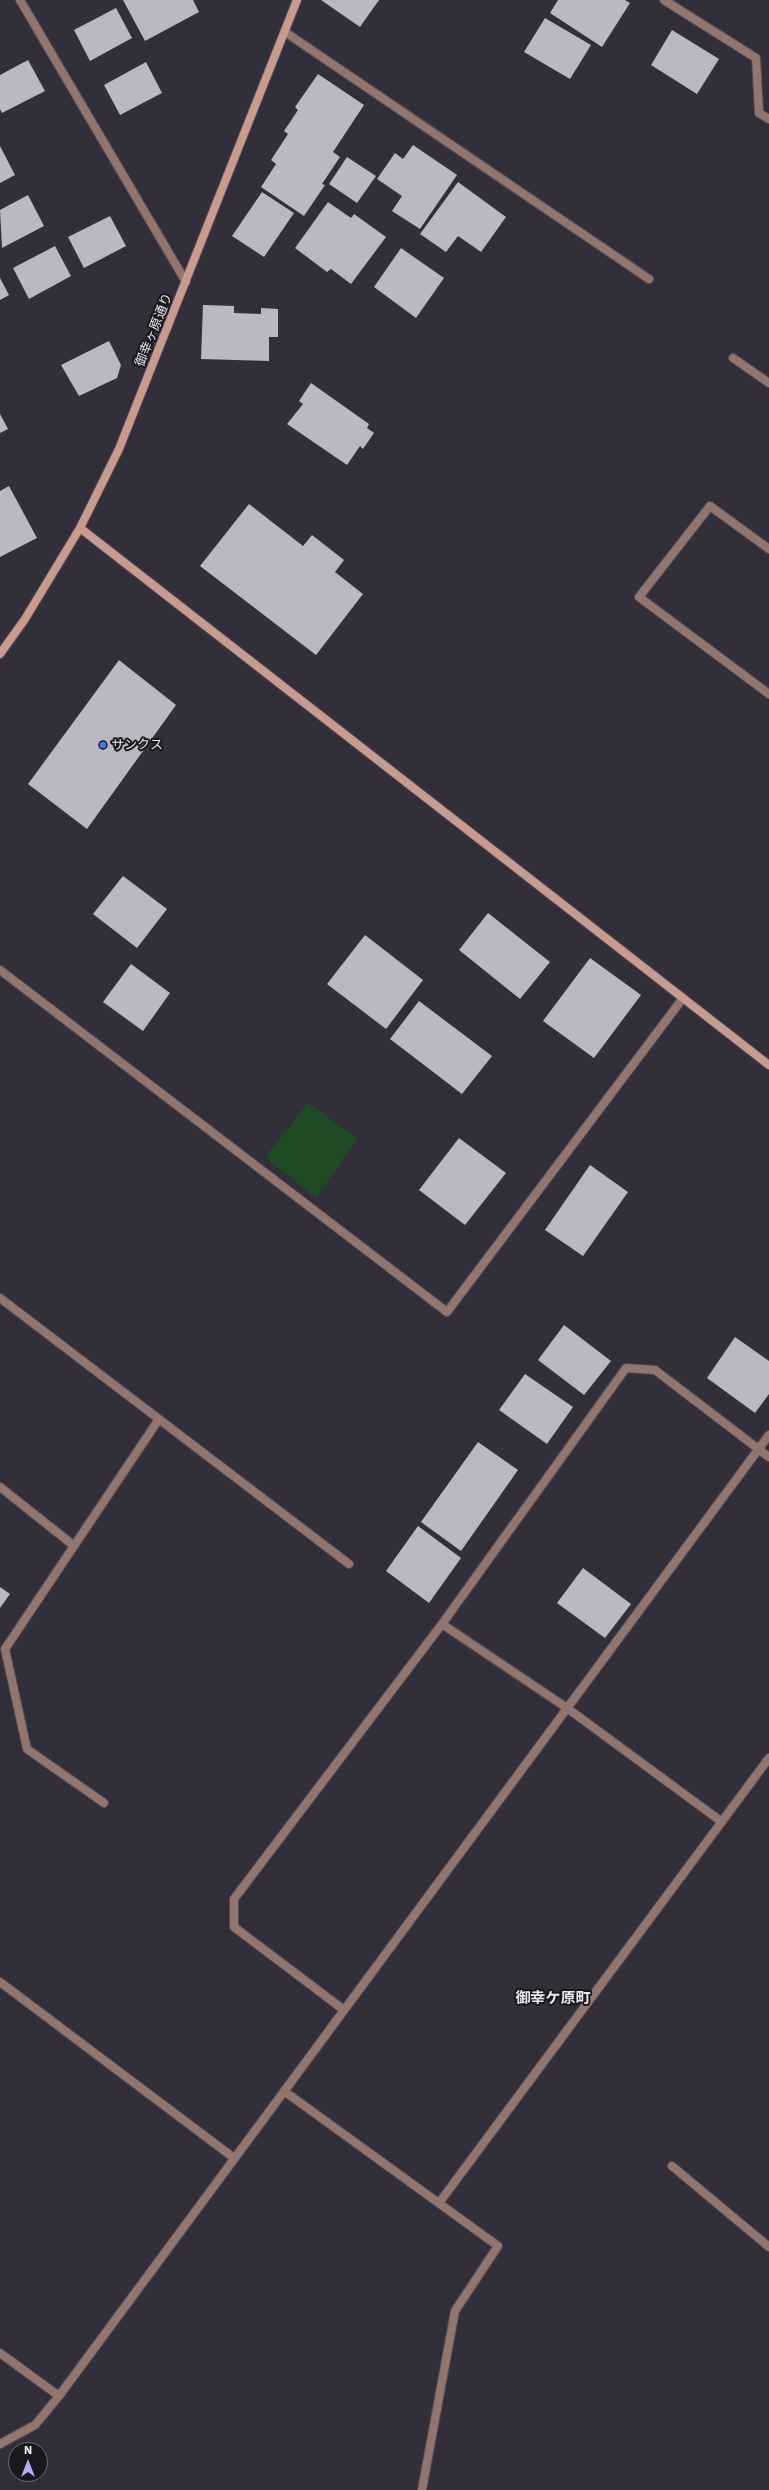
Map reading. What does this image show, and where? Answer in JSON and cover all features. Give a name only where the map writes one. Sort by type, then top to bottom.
[{"type":"street","points":[[20,0],[186,282]]},
{"type":"street","name":"御幸ヶ原通り","points":[[0,654],[25,619],[80,528],[119,449],[297,0]]},
{"type":"street","points":[[664,0],[756,58],[759,113],[769,119]]},
{"type":"street","points":[[285,32],[648,279]]},
{"type":"street","points":[[733,358],[769,383]]},
{"type":"street","points":[[769,549],[710,506],[639,597],[769,694]]},
{"type":"street","points":[[80,528],[769,1065]]},
{"type":"street","points":[[0,970],[447,1312],[683,998]]},
{"type":"street","points":[[0,1298],[349,1564]]},
{"type":"street","points":[[344,2010],[234,1927],[234,1899],[442,1624],[626,1368],[655,1370],[769,1458]]},
{"type":"street","points":[[104,1803],[27,1749],[5,1649],[73,1545],[159,1419]]},
{"type":"street","points":[[0,2444],[35,2425],[59,2396],[769,1435]]},
{"type":"street","points":[[0,1487],[73,1545]]},
{"type":"street","points":[[442,1624],[567,1708],[722,1822]]},
{"type":"street","points":[[439,2202],[769,1758]]},
{"type":"street","points":[[0,1982],[234,2158]]},
{"type":"street","points":[[284,2090],[498,2246],[455,2311],[422,2490]]},
{"type":"street","points":[[672,2166],[769,2247]]},
{"type":"street","points":[[0,2353],[59,2396]]},
{"type":"green space","points":[[308,1103],[357,1138],[316,1198],[265,1157]]},
{"type":"building","points":[[123,0],[193,0],[199,12],[145,41]]},
{"type":"building","points":[[321,0],[379,0],[360,27]]},
{"type":"building","points":[[558,0],[625,0],[630,3],[602,47],[550,13]]},
{"type":"building","points":[[116,8],[132,38],[90,61],[74,30]]},
{"type":"building","points":[[545,18],[591,45],[570,79],[524,52]]},
{"type":"building","points":[[672,30],[719,59],[697,94],[651,65]]},
{"type":"building","points":[[28,60],[45,91],[2,113],[0,109],[0,75]]},
{"type":"building","points":[[146,62],[162,93],[120,115],[104,85]]},
{"type":"building","points":[[318,74],[364,105],[333,152],[340,157],[322,184],[325,185],[304,216],[261,187],[276,164],[271,160],[288,134],[284,131],[298,110],[295,107]]},
{"type":"building","points":[[413,145],[457,175],[420,229],[392,211],[402,196],[377,179],[395,153],[403,159]]},
{"type":"building","points":[[0,146],[15,175],[0,183]]},
{"type":"building","points":[[347,157],[376,176],[357,203],[329,184]]},
{"type":"building","points":[[458,182],[506,217],[481,252],[458,236],[446,252],[420,234]]},
{"type":"building","points":[[262,192],[294,213],[264,257],[232,236]]},
{"type":"building","points":[[28,195],[44,226],[2,248],[0,210]]},
{"type":"building","points":[[328,202],[351,218],[354,214],[386,237],[351,284],[331,269],[327,272],[295,248]]},
{"type":"building","points":[[110,216],[126,246],[84,268],[68,237]]},
{"type":"building","points":[[55,246],[71,276],[29,299],[13,268]]},
{"type":"building","points":[[401,248],[444,278],[416,318],[374,287]]},
{"type":"building","points":[[0,278],[9,295],[0,300]]},
{"type":"building","points":[[203,305],[234,306],[234,313],[261,314],[261,308],[278,309],[278,337],[269,337],[269,361],[201,359]]},
{"type":"building","points":[[109,341],[121,365],[117,378],[79,396],[61,365]]},
{"type":"building","points":[[311,383],[369,424],[367,428],[374,433],[363,449],[360,446],[347,465],[287,424],[303,404],[299,401]]},
{"type":"building","points":[[0,414],[8,429],[0,433]]},
{"type":"building","points":[[9,486],[37,538],[0,557],[0,491]]},
{"type":"building","points":[[249,504],[303,546],[312,535],[344,560],[335,572],[363,594],[316,655],[200,566]]},
{"type":"building","name":"サンクス","points":[[119,660],[176,705],[87,829],[28,784]]},
{"type":"building","points":[[123,876],[167,909],[137,948],[93,914]]},
{"type":"building","points":[[488,913],[550,962],[520,999],[459,950]]},
{"type":"building","points":[[365,935],[423,980],[386,1029],[327,984]]},
{"type":"building","points":[[590,958],[641,995],[594,1058],[543,1021]]},
{"type":"building","points":[[131,964],[170,993],[143,1031],[103,1002]]},
{"type":"building","points":[[419,1001],[492,1056],[462,1094],[390,1039]]},
{"type":"building","points":[[459,1138],[506,1173],[465,1225],[419,1190]]},
{"type":"building","points":[[590,1165],[628,1192],[583,1256],[545,1230]]},
{"type":"building","points":[[564,1325],[611,1361],[584,1395],[538,1360]]},
{"type":"building","points":[[735,1337],[769,1361],[769,1394],[755,1413],[707,1378]]},
{"type":"building","points":[[525,1374],[573,1407],[547,1444],[499,1410]]},
{"type":"building","points":[[478,1442],[518,1470],[461,1551],[421,1522]]},
{"type":"building","points":[[418,1526],[461,1558],[429,1603],[386,1571]]},
{"type":"building","points":[[583,1568],[631,1604],[605,1638],[557,1603]]},
{"type":"building","points":[[0,1587],[10,1594],[0,1608]]},
{"type":"place","name":"サンクス","points":[[103,745]]},
{"type":"district","name":"御幸ケ原町","points":[[553,1999]]}]
